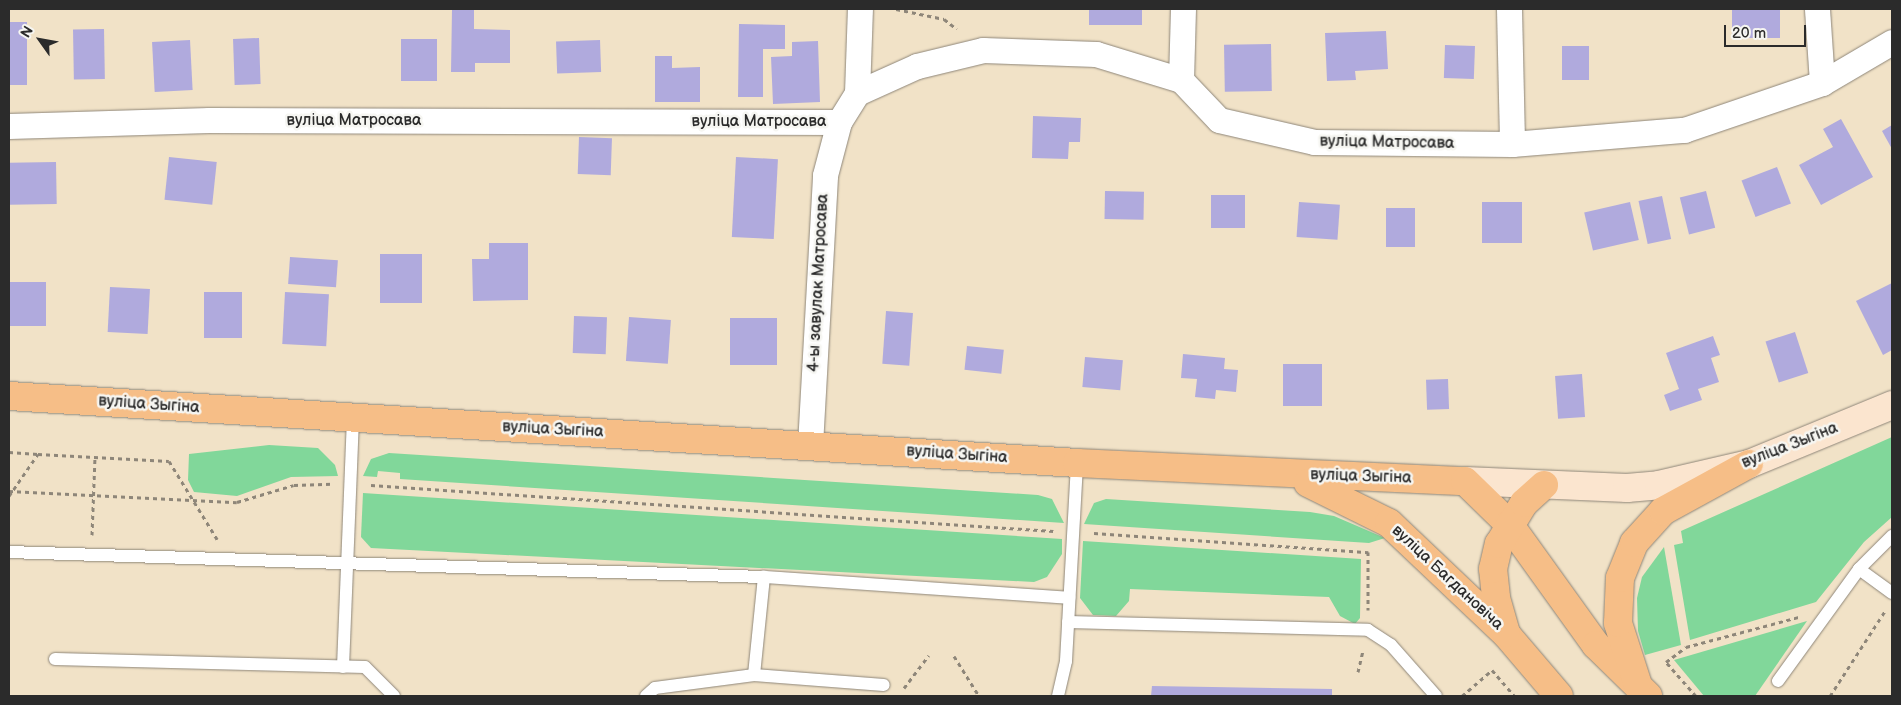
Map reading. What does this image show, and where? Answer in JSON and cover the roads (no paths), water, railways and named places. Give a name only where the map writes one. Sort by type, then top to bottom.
[{"type":"main road","name":"вуліца Зыгіна","points":[[9,396],[1077,463],[1288,475],[1544,485],[1659,485],[1749,464],[1892,405]]},
{"type":"main road","points":[[1643,690],[1618,623],[1620,578],[1634,543],[1663,511],[1749,464]]},
{"type":"main road","name":"вуліца Багдановіча","points":[[1288,475],[1342,496],[1389,522],[1507,634],[1558,696]]},
{"type":"main road","points":[[1465,481],[1509,524],[1596,645],[1643,690]]},
{"type":"main road","points":[[1507,634],[1496,597],[1494,569],[1509,524],[1544,485]]},
{"type":"street","points":[[860,9],[857,93],[917,66],[983,50],[1096,54],[1182,80],[1183,9]]},
{"type":"street","points":[[1509,9],[1512,144]]},
{"type":"street","points":[[1817,9],[1822,83]]},
{"type":"street","name":"вуліца Матросава","points":[[1182,80],[1219,120],[1314,142],[1512,144],[1684,130],[1822,83],[1892,42]]},
{"type":"street","name":"вуліца Матросава","points":[[9,126],[209,120],[839,122],[857,93]]},
{"type":"street","name":"4-ы завулак Матросава","points":[[810,445],[825,175],[839,122]]},
{"type":"lane","points":[[343,667],[353,418]]},
{"type":"lane","points":[[1058,696],[1070,598],[1077,463]]},
{"type":"lane","points":[[1778,681],[1860,569],[1892,536]]},
{"type":"lane","points":[[9,552],[764,577],[1070,598]]},
{"type":"lane","points":[[1860,569],[1892,593]]},
{"type":"lane","points":[[754,675],[764,577]]},
{"type":"lane","points":[[1068,622],[1368,630],[1391,645],[1436,696]]},
{"type":"lane","points":[[55,658],[365,667],[394,696]]},
{"type":"lane","points":[[646,696],[655,688],[754,675],[884,685]]}]
